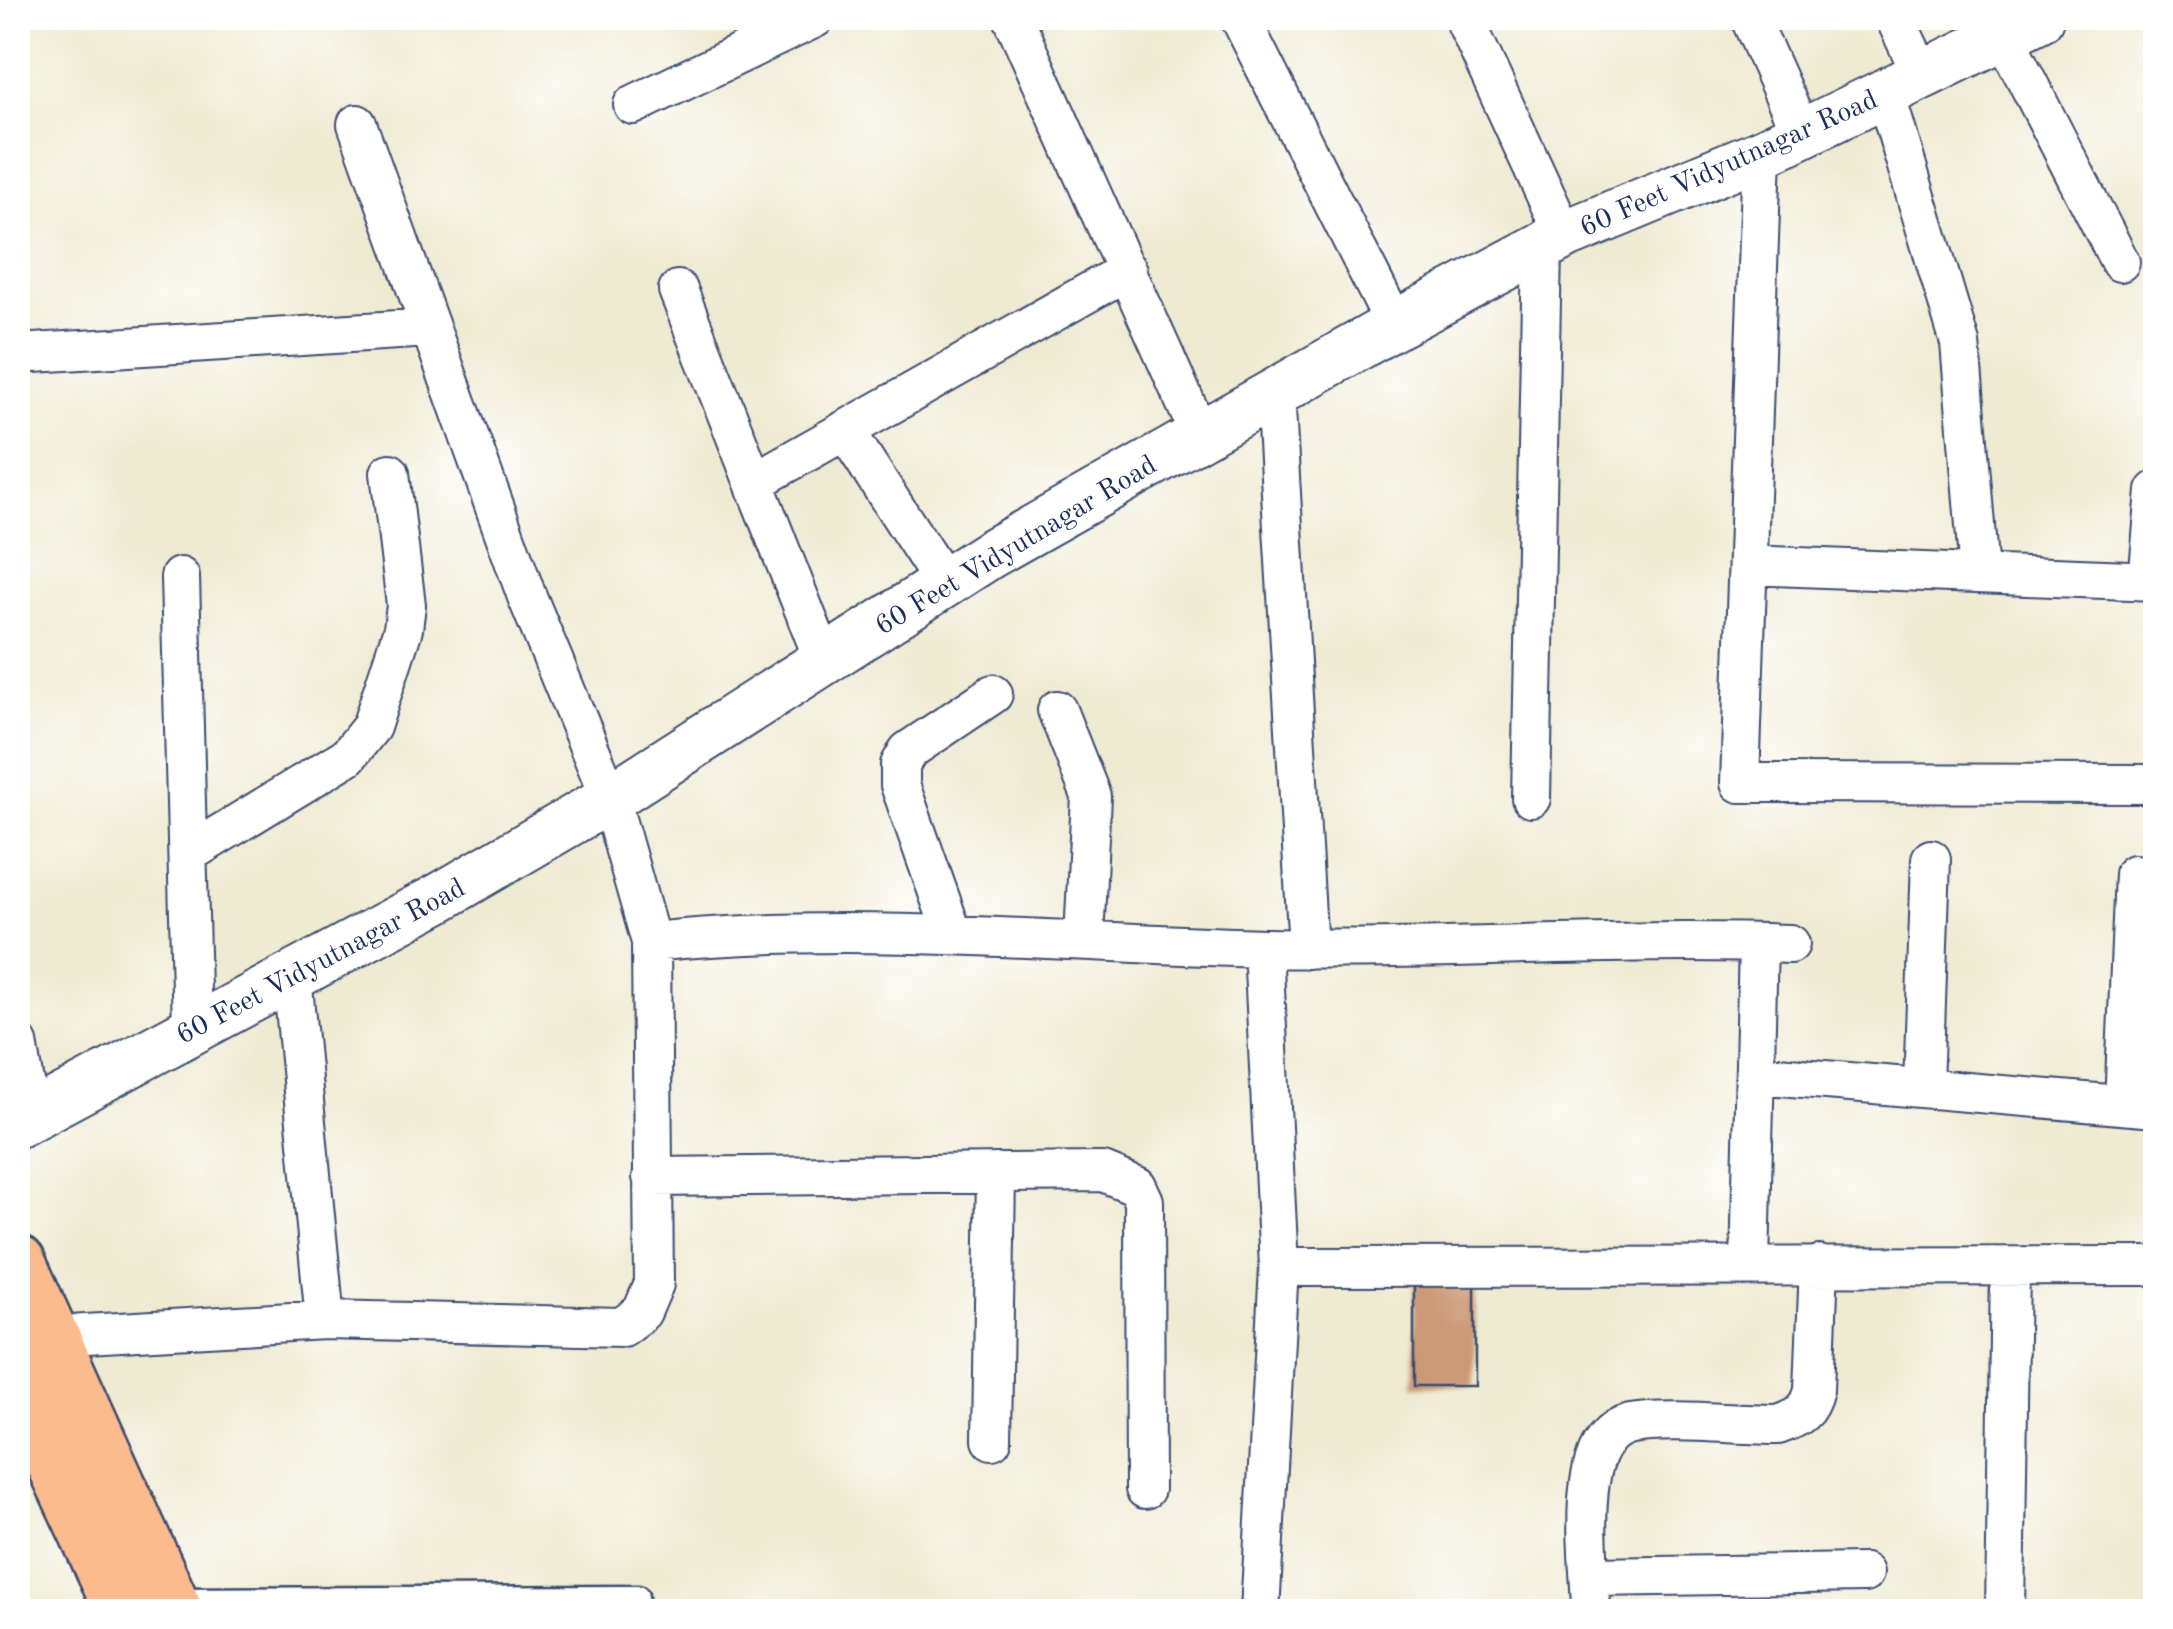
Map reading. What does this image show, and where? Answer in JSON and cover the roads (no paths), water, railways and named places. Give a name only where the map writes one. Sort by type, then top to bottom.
[{"type":"main road","points":[[18,1263],[34,1337],[156,1607]]},
{"type":"main road","points":[[18,1384],[156,1607]]},
{"type":"street","points":[[633,105],[815,18]]},
{"type":"street","points":[[1012,18],[1200,436]]},
{"type":"street","points":[[1240,18],[1395,325]]},
{"type":"street","points":[[1464,18],[1553,242],[1531,798]]},
{"type":"street","points":[[1750,18],[1782,143],[1748,565],[1740,783],[2156,784]]},
{"type":"street","points":[[1895,18],[1903,84],[1960,343],[1980,574]]},
{"type":"street","points":[[2022,28],[2120,262]]},
{"type":"street","name":"60 Feet Vidyutnagar Road","points":[[24,1120],[439,898],[610,798],[944,583],[1395,325],[1553,242],[1782,143],[2022,28]]},
{"type":"street","points":[[34,1337],[325,1320],[622,1327],[642,1312],[654,1284],[651,942],[610,798],[526,594],[357,124]]},
{"type":"street","points":[[754,482],[1128,270]]},
{"type":"street","points":[[678,290],[823,658]]},
{"type":"street","points":[[18,354],[430,328]]},
{"type":"street","points":[[1276,392],[1308,949]]},
{"type":"street","points":[[845,430],[944,583]]},
{"type":"street","points":[[189,852],[348,756],[371,727],[404,629],[406,606],[390,473]]},
{"type":"street","points":[[1748,565],[2152,581],[2156,492]]},
{"type":"street","points":[[180,576],[192,1028]]},
{"type":"street","points":[[953,934],[900,786],[900,765],[908,751],[994,694]]},
{"type":"street","points":[[1057,710],[1091,796],[1084,940]]},
{"type":"street","points":[[1923,1088],[1931,859]]},
{"type":"street","points":[[1755,1074],[2140,1106],[2134,874]]},
{"type":"street","points":[[651,942],[704,936],[953,934],[1308,949],[1774,943],[1755,1074],[1750,1265]]},
{"type":"street","points":[[1260,1612],[1280,1267],[1263,948]]},
{"type":"street","points":[[292,976],[325,1320]]},
{"type":"street","points":[[18,1043],[24,1120]]},
{"type":"street","points":[[652,1177],[1104,1172],[1137,1186],[1144,1201],[1145,1489]]},
{"type":"street","points":[[992,1440],[996,1173]]},
{"type":"street","points":[[1819,1266],[1810,1405],[1799,1418],[1778,1425],[1631,1424],[1600,1442],[1590,1468],[1591,1594],[1864,1573]]},
{"type":"street","points":[[1280,1267],[2156,1266]]},
{"type":"street","points":[[2005,1612],[2010,1267]]},
{"type":"lane","points":[[156,1607],[638,1596]]}]
